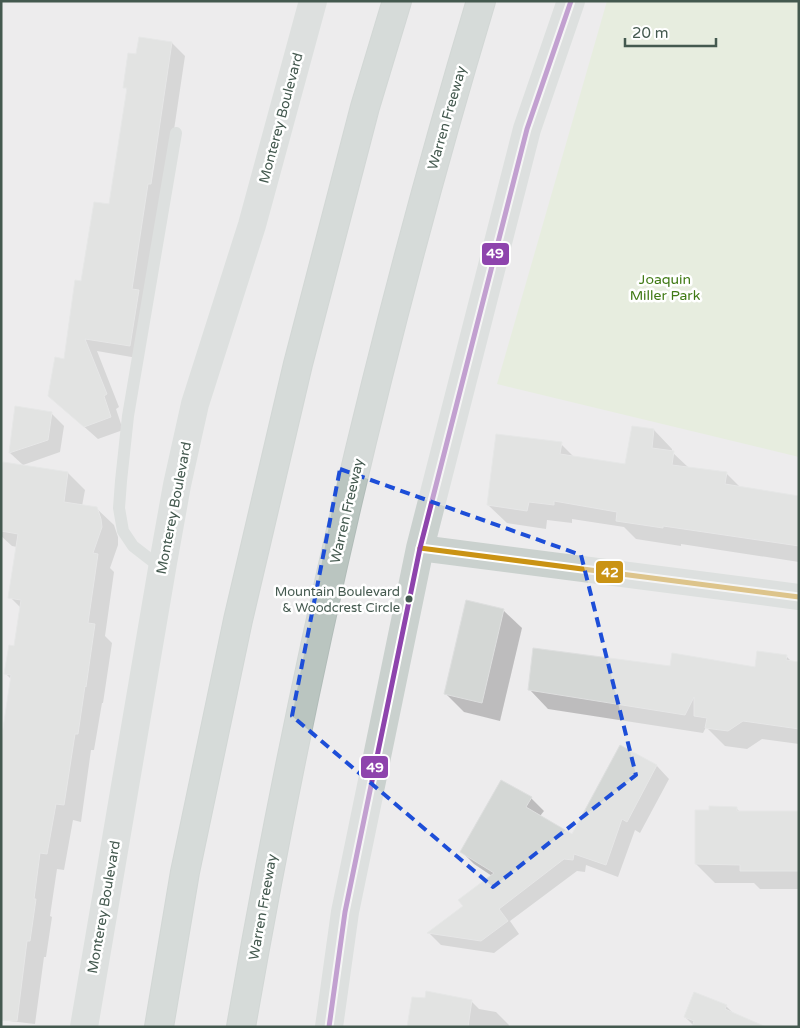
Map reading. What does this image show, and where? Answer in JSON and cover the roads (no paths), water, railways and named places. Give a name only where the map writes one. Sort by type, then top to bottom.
[{"type":"highway","points":[[159,1027],[185,872],[238,620],[298,364],[365,107],[397,1]]},
{"type":"highway","name":"Warren Freeway","points":[[241,1027],[265,892],[317,637],[365,431],[443,128],[481,1]]},
{"type":"street","name":"Monterey Boulevard","points":[[84,1027],[177,484],[195,404],[252,225],[313,1]]},
{"type":"street","points":[[328,1027],[345,912],[420,548],[527,129],[571,1]]},
{"type":"street","points":[[420,548],[799,597]]},
{"type":"lane","points":[[163,563],[151,560],[133,546],[123,531],[119,508],[128,416],[176,134]]},
{"type":"place","name":"Mountain Boulevard & Woodcrest Circle","points":[[409,599]]},
{"type":"park label","name":"Joaquin Miller Park","points":[[665,288]]}]
